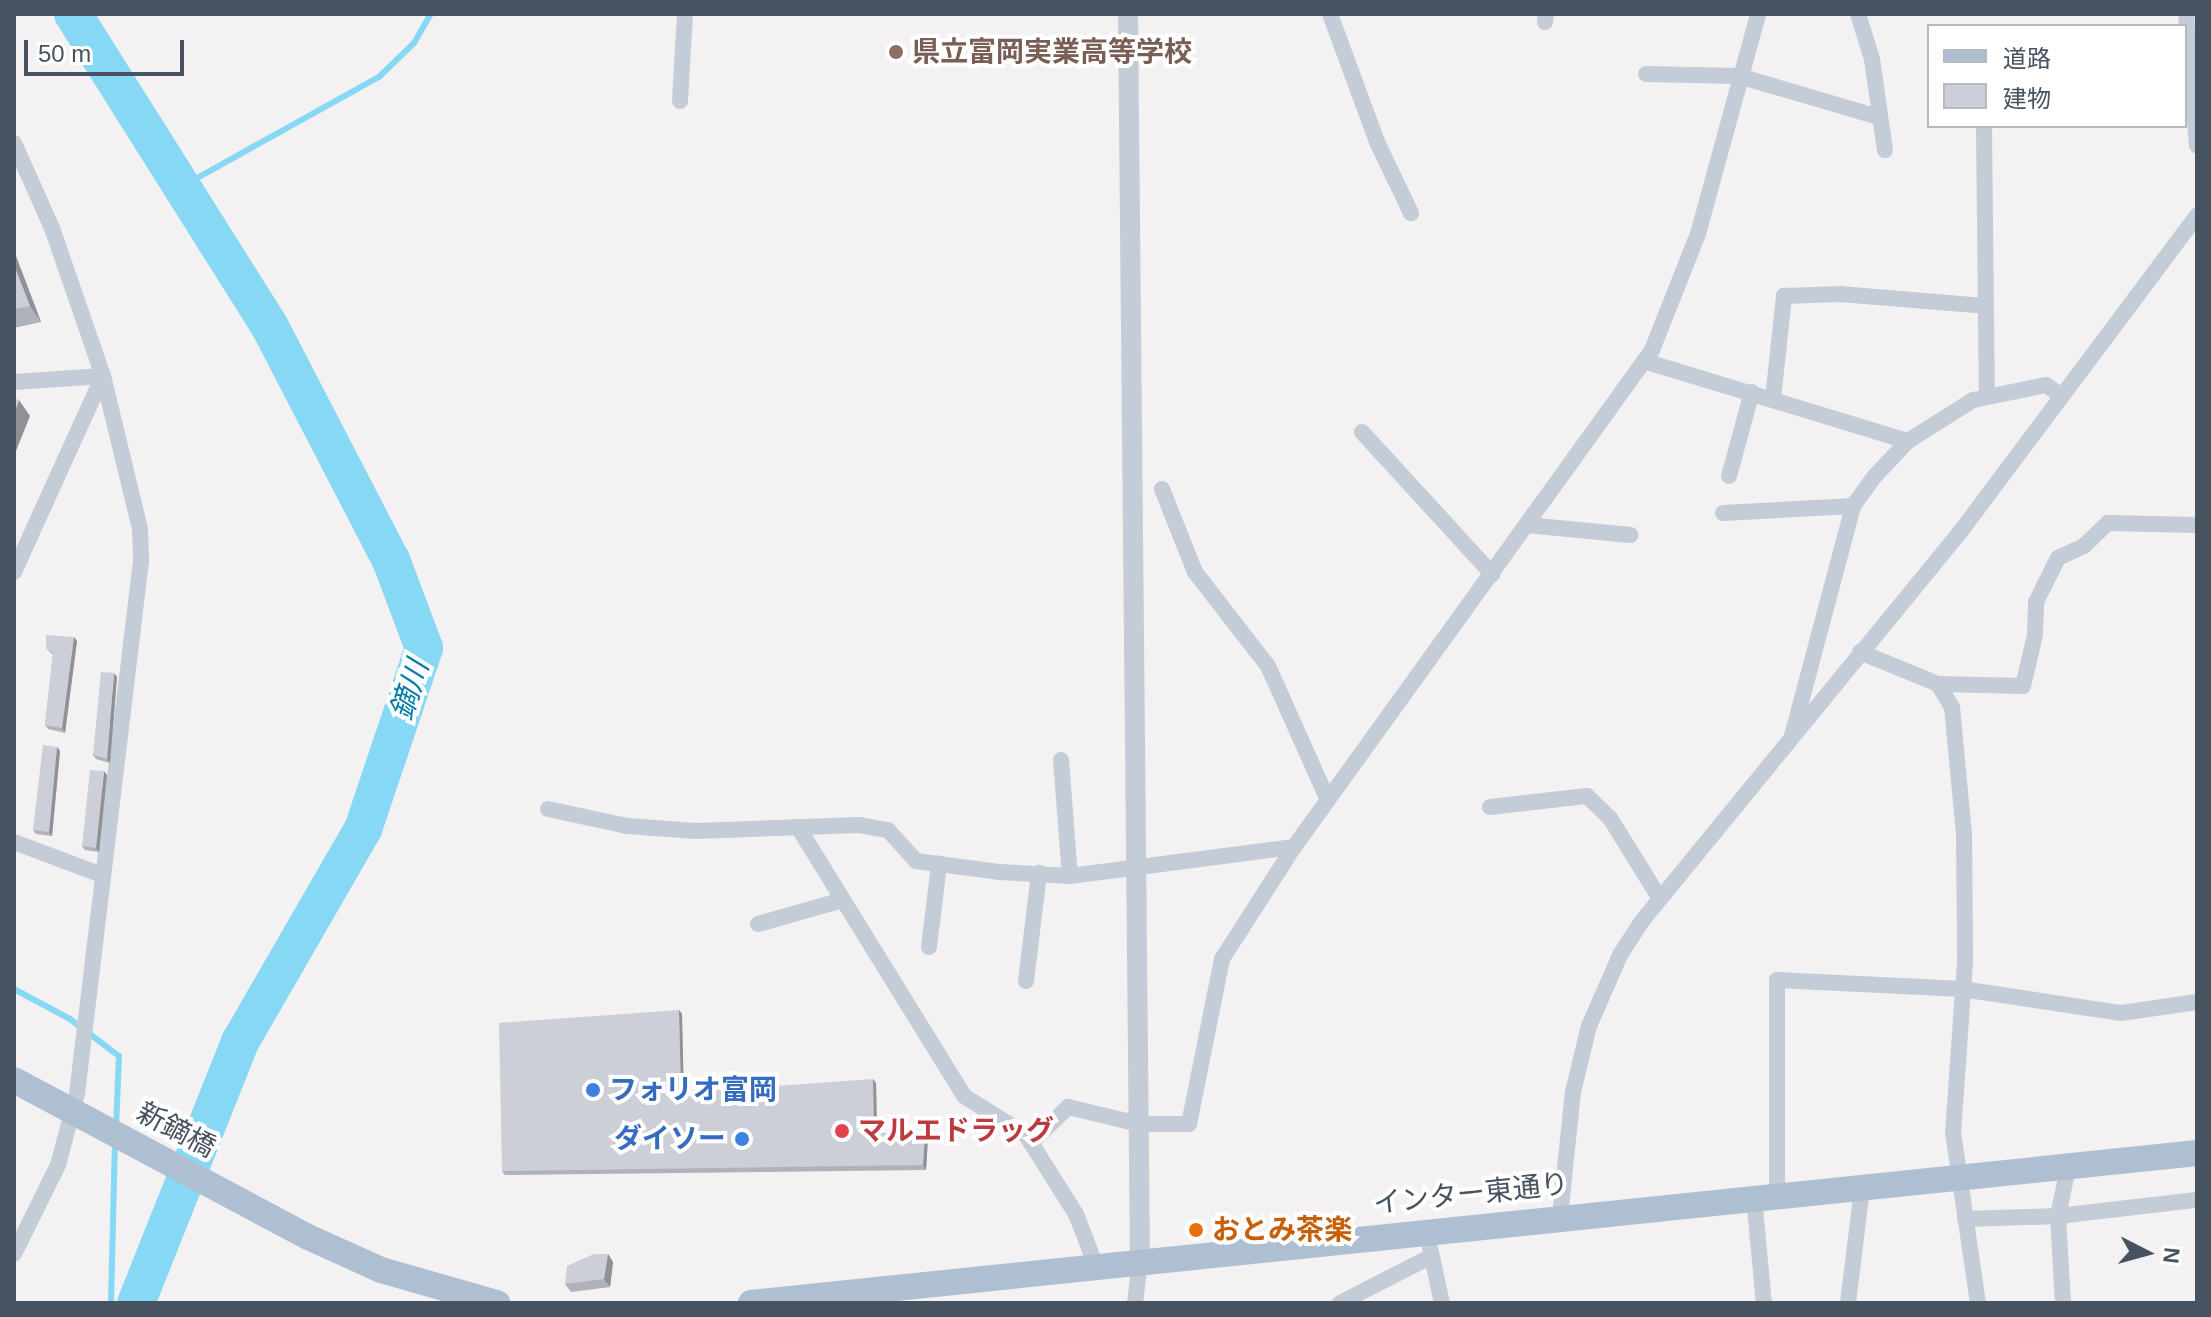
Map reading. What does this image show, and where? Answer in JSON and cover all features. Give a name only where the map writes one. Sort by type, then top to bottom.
[{"type":"main road","name":"新鏑橋","points":[[14,1080],[308,1237],[381,1270],[497,1303]]},
{"type":"main road","name":"インター東通り","points":[[751,1303],[1440,1229],[1958,1181],[2197,1153]]},
{"type":"street","points":[[680,101],[685,14]]},
{"type":"street","points":[[1128,14],[1140,1262],[1135,1303]]},
{"type":"street","points":[[1330,14],[1377,142],[1411,213]]},
{"type":"street","points":[[1031,1143],[1068,1107],[1139,1124],[1189,1124],[1222,959],[1294,847],[1644,361],[1672,307],[1698,234],[1758,14]]},
{"type":"street","points":[[1858,14],[1872,59],[1885,150]]},
{"type":"street","points":[[2187,46],[2197,146]]},
{"type":"street","points":[[1646,74],[1739,76],[1878,117]]},
{"type":"street","points":[[1984,128],[1987,396]]},
{"type":"street","points":[[14,143],[52,228],[103,376],[140,529],[141,561],[80,1045],[77,1094],[58,1165],[14,1254]]},
{"type":"street","points":[[1560,1217],[1573,1092],[1589,1026],[1620,955],[1660,899],[1961,531],[2197,215]]},
{"type":"street","points":[[1773,399],[1784,296],[1840,294],[1985,306]]},
{"type":"street","points":[[1644,361],[1908,441]]},
{"type":"street","points":[[14,382],[103,376]]},
{"type":"street","points":[[14,572],[103,376]]},
{"type":"street","points":[[1792,736],[1853,506],[1908,441],[1987,396],[2046,385],[2062,396]]},
{"type":"street","points":[[1729,476],[1752,392]]},
{"type":"street","points":[[1362,432],[1492,574]]},
{"type":"street","points":[[1162,489],[1195,572],[1268,666],[1328,800]]},
{"type":"street","points":[[1723,513],[1853,506]]},
{"type":"street","points":[[1860,652],[1938,684],[2023,686],[2035,635],[2036,602],[2058,558],[2084,546],[2108,523],[2197,525]]},
{"type":"street","points":[[1527,525],[1631,535]]},
{"type":"street","points":[[1938,684],[1952,707],[1964,835],[1962,989],[1953,1132],[1978,1303]]},
{"type":"street","points":[[1061,760],[1070,876]]},
{"type":"street","points":[[1490,807],[1587,796],[1610,818],[1660,899]]},
{"type":"street","points":[[548,809],[627,826],[696,831],[798,827],[888,830],[916,861],[1070,876],[1294,847]]},
{"type":"street","points":[[798,827],[964,1096],[1031,1143],[1076,1214],[1096,1266]]},
{"type":"street","points":[[14,842],[102,875]]},
{"type":"street","points":[[929,947],[939,864]]},
{"type":"street","points":[[1026,981],[1039,873]]},
{"type":"street","points":[[758,924],[843,900]]},
{"type":"street","points":[[1764,1303],[1765,1197],[1777,980],[1962,989],[2121,1013],[2197,1002]]},
{"type":"street","points":[[2063,1303],[2058,1216],[2068,1168]]},
{"type":"street","points":[[1848,1303],[1862,1189]]},
{"type":"street","points":[[1965,1219],[2058,1216],[2197,1200]]},
{"type":"street","points":[[1440,1229],[1427,1237],[1442,1303]]},
{"type":"street","points":[[1340,1303],[1432,1256]]},
{"type":"building","points":[[14,265],[30,306],[14,309]]},
{"type":"building","points":[[46,635],[74,637],[62,728],[45,725],[53,653],[46,648]]},
{"type":"building","points":[[101,672],[114,673],[107,759],[93,755]]},
{"type":"building","points":[[43,745],[57,747],[49,832],[33,830]]},
{"type":"building","points":[[90,770],[104,771],[96,848],[82,846]]},
{"type":"building","name":"フォリオ富岡","points":[[679,1010],[681,1093],[873,1079],[874,1133],[925,1134],[923,1165],[502,1171],[499,1023]]},
{"type":"building","points":[[594,1254],[608,1254],[604,1279],[565,1284],[567,1266]]},
{"type":"waterway","name":"鏑川","points":[[73,14],[269,325],[391,560],[424,648],[363,829],[240,1042],[136,1303]]},
{"type":"waterway","points":[[181,187],[379,77],[414,43],[431,14]]},
{"type":"waterway","points":[[14,989],[70,1019],[119,1056],[116,1128]]},
{"type":"waterway","points":[[111,1303],[115,1143]]},
{"type":"place","name":"県立富岡実業高等学校","points":[[896,52]]},
{"type":"place","name":"フォリオ富岡","points":[[593,1090]]},
{"type":"place","name":"マルエドラッグ","points":[[842,1131]]},
{"type":"place","name":"ダイソー","points":[[742,1139]]},
{"type":"place","name":"おとみ茶楽","points":[[1196,1230]]}]
